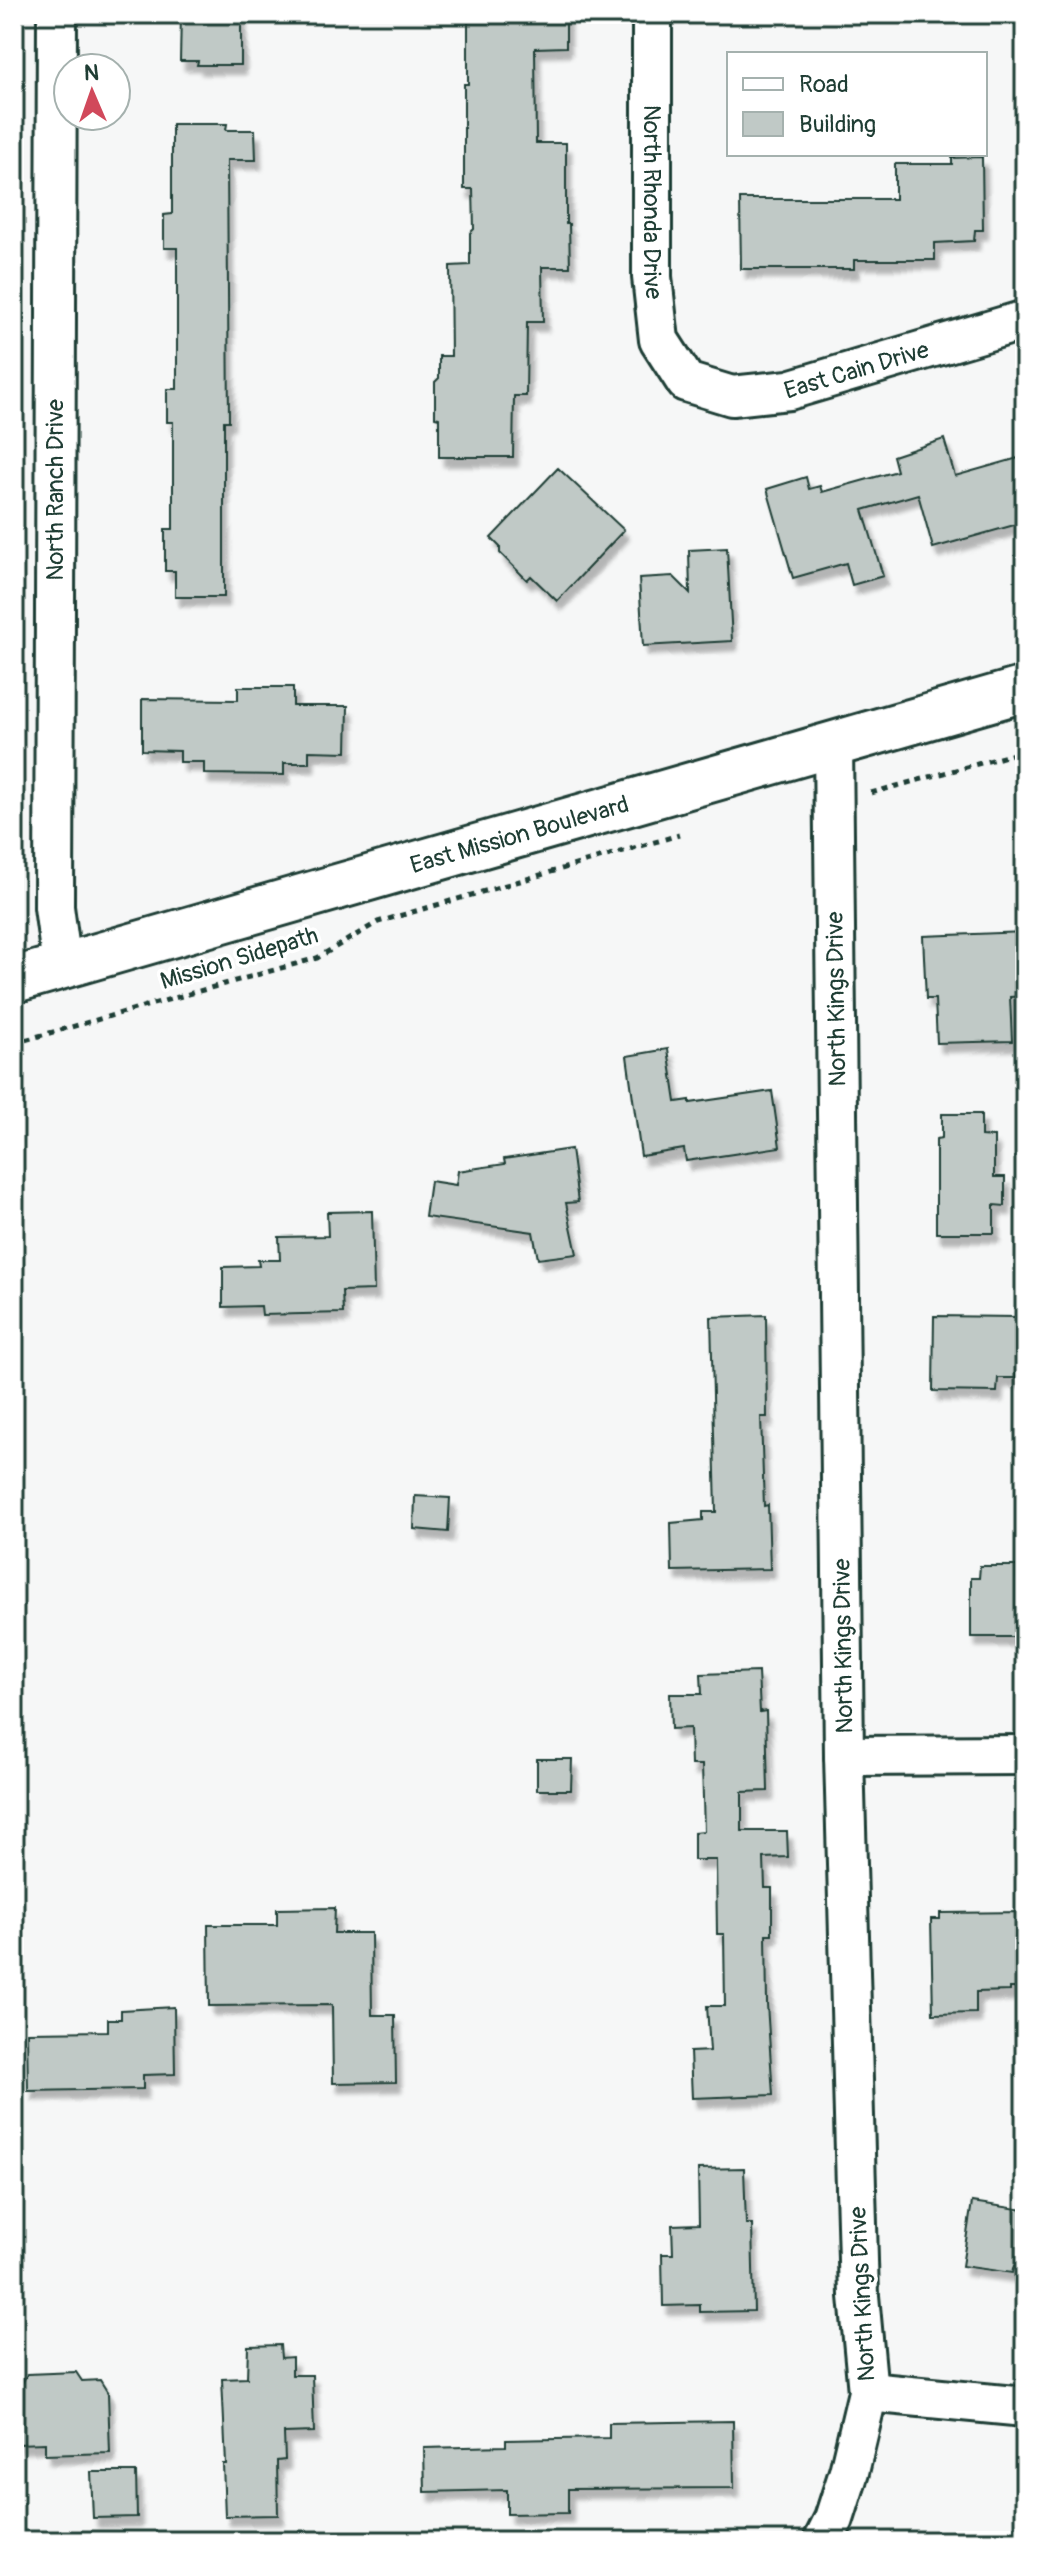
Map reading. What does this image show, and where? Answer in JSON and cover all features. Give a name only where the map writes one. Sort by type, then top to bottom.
[{"type":"main road","name":"East Mission Boulevard","points":[[14,980],[1025,689]]},
{"type":"street","name":"North Ranch Drive","points":[[57,14],[54,907],[62,966]]},
{"type":"street","name":"North Rhonda Drive","points":[[652,14],[652,277],[659,340],[686,382]]},
{"type":"street","name":"East Cain Drive","points":[[686,382],[732,396],[789,390],[1025,320]]},
{"type":"street","name":"North Kings Drive","points":[[823,2541],[834,2519],[849,2472],[868,2392],[859,2296],[844,1756],[833,744]]},
{"type":"street","points":[[844,1756],[1025,1755]]},
{"type":"street","points":[[868,2392],[1025,2407]]},
{"type":"path","points":[[870,794],[1025,751]]},
{"type":"path","name":"Mission Sidepath","points":[[14,1043],[317,958],[378,922],[690,831]]},
{"type":"building","points":[[181,14],[241,14],[241,65],[197,65],[198,61],[180,61]]},
{"type":"building","points":[[468,14],[566,14],[566,47],[535,48],[536,143],[566,143],[566,224],[569,224],[570,267],[542,267],[543,322],[527,322],[526,396],[514,396],[513,457],[439,457],[435,382],[439,378],[439,356],[451,356],[450,266],[470,265],[470,233],[474,229],[473,189],[464,189]]},
{"type":"building","points":[[172,124],[227,124],[226,130],[255,130],[256,160],[227,160],[229,421],[224,421],[224,597],[175,597],[175,571],[165,571],[165,529],[173,529],[173,422],[167,422],[167,389],[177,389],[177,248],[164,248],[164,215],[172,214]]},
{"type":"building","points":[[982,157],[983,230],[975,230],[974,241],[935,243],[935,260],[854,260],[854,269],[741,269],[740,199],[895,199],[895,164],[952,164],[952,158]]},
{"type":"building","points":[[944,439],[955,476],[1025,456],[1025,522],[933,548],[918,494],[863,510],[883,576],[852,585],[846,563],[793,578],[767,489],[806,477],[809,489],[820,486],[822,492],[897,471],[893,456]]},
{"type":"building","points":[[558,468],[624,530],[557,601],[531,576],[527,580],[500,553],[500,547],[491,538]]},
{"type":"building","points":[[727,548],[732,641],[643,646],[639,578],[673,576],[690,593],[689,550]]},
{"type":"building","points":[[238,687],[293,687],[293,706],[348,706],[347,752],[309,751],[309,763],[284,763],[284,775],[204,774],[204,762],[180,762],[180,751],[142,750],[142,699],[238,700]]},
{"type":"building","points":[[1025,932],[1025,996],[1010,997],[1012,1041],[937,1043],[935,999],[926,999],[923,936]]},
{"type":"building","points":[[668,1049],[676,1102],[690,1100],[690,1103],[772,1091],[780,1147],[686,1161],[684,1149],[641,1156],[627,1056]]},
{"type":"building","points":[[942,1114],[981,1114],[981,1136],[994,1137],[994,1177],[1005,1177],[1005,1206],[994,1205],[994,1233],[936,1233],[936,1139],[942,1138]]},
{"type":"building","points":[[571,1149],[578,1202],[566,1203],[577,1254],[538,1259],[533,1232],[425,1217],[430,1181],[456,1185],[458,1171],[505,1164],[504,1159]]},
{"type":"building","points":[[372,1211],[374,1290],[342,1291],[343,1313],[262,1315],[261,1306],[223,1307],[223,1267],[259,1266],[258,1260],[280,1260],[279,1237],[328,1236],[327,1212]]},
{"type":"building","points":[[766,1315],[767,1417],[761,1417],[770,1569],[672,1571],[671,1523],[703,1520],[703,1512],[716,1512],[711,1317]]},
{"type":"building","points":[[934,1316],[1017,1317],[1016,1378],[998,1378],[997,1392],[933,1391]]},
{"type":"building","points":[[415,1496],[450,1498],[448,1532],[414,1529]]},
{"type":"building","points":[[980,1566],[1017,1566],[1017,1578],[1025,1578],[1025,1637],[971,1637],[971,1578],[979,1578]]},
{"type":"building","points":[[758,1672],[760,1712],[766,1711],[768,1791],[742,1792],[742,1831],[787,1831],[788,1857],[764,1858],[765,1888],[772,1888],[772,1934],[766,1934],[773,2095],[692,2098],[690,2052],[710,2051],[707,2006],[725,2006],[724,1934],[717,1934],[716,1860],[694,1860],[694,1832],[704,1831],[702,1765],[691,1765],[690,1728],[671,1729],[670,1694],[702,1694],[701,1674]]},
{"type":"building","points":[[537,1759],[572,1759],[571,1790],[537,1790]]},
{"type":"building","points":[[335,1908],[334,1933],[371,1933],[372,2015],[395,2015],[396,2082],[333,2083],[332,2005],[209,2006],[208,1925],[277,1925],[277,1909]]},
{"type":"building","points":[[1025,1912],[1025,1988],[976,1992],[976,2013],[933,2014],[931,1919],[940,1919],[940,1913]]},
{"type":"building","points":[[174,2007],[175,2074],[143,2075],[143,2089],[28,2091],[27,2032],[108,2031],[108,2019],[121,2019],[121,2010]]},
{"type":"building","points":[[744,2168],[746,2224],[752,2224],[754,2311],[700,2312],[700,2305],[663,2306],[662,2254],[673,2254],[672,2225],[699,2224],[698,2169]]},
{"type":"building","points":[[972,2202],[1025,2210],[1025,2268],[1014,2266],[1012,2273],[962,2266]]},
{"type":"building","points":[[280,2345],[281,2358],[292,2357],[292,2375],[312,2375],[314,2432],[284,2433],[285,2460],[277,2461],[278,2515],[225,2516],[222,2379],[247,2378],[248,2346]]},
{"type":"building","points":[[76,2372],[82,2381],[100,2380],[108,2393],[110,2453],[45,2455],[45,2443],[17,2444],[16,2394],[27,2374]]},
{"type":"building","points":[[733,2421],[734,2488],[568,2489],[568,2513],[507,2514],[507,2490],[425,2492],[424,2448],[506,2446],[506,2440],[609,2438],[609,2423]]},
{"type":"building","points":[[91,2472],[136,2472],[137,2517],[93,2518]]}]
